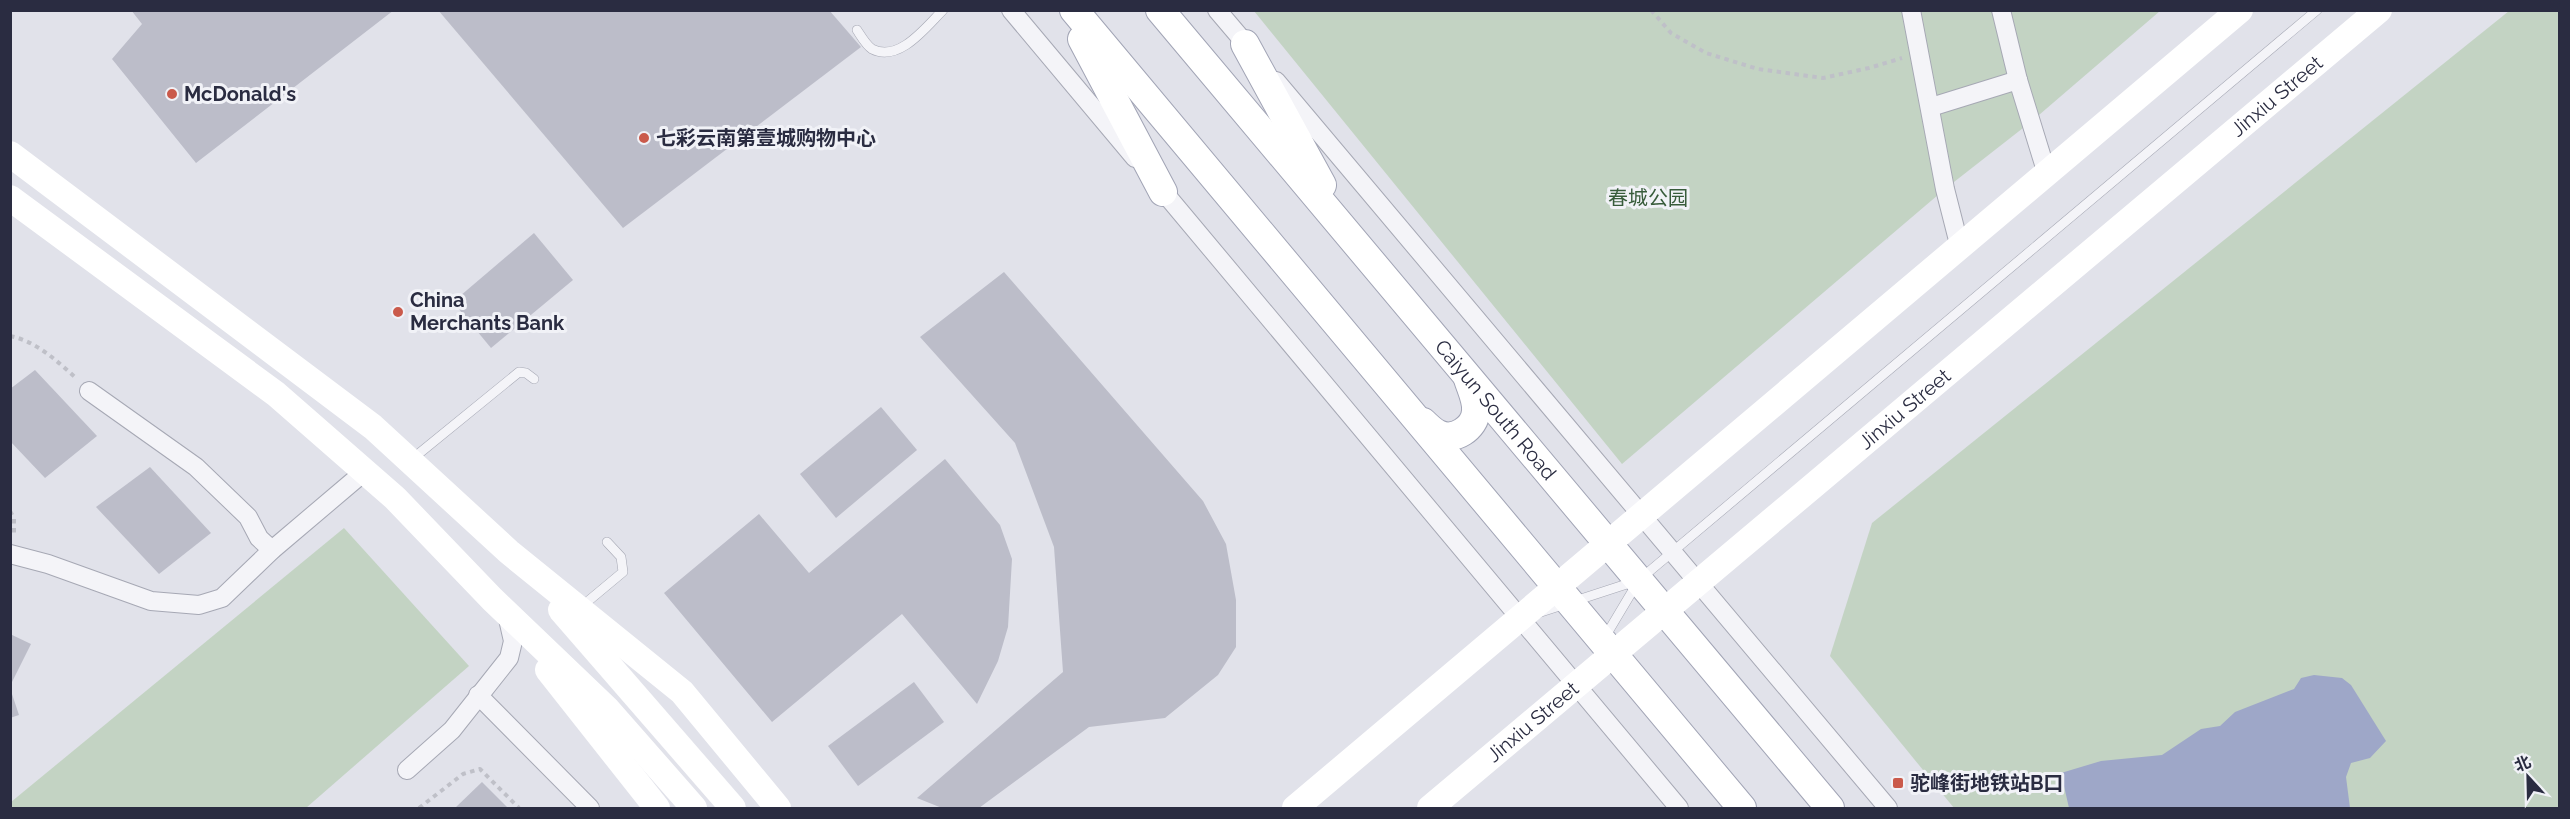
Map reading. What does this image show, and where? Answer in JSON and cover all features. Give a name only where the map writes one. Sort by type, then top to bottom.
[{"type":"main road","points":[[1067,10],[1163,192]]},
{"type":"main road","points":[[1074,10],[1564,595],[1602,651],[1742,808]]},
{"type":"main road","name":"Caiyun South Road","points":[[1160,10],[1830,808]]},
{"type":"main road","points":[[1245,44],[1352,239]]},
{"type":"main road","points":[[1414,415],[1438,434],[1445,436],[1453,436],[1468,428],[1476,409],[1466,375]]},
{"type":"street","points":[[1011,10],[1679,808]]},
{"type":"street","points":[[1217,10],[1888,808]]},
{"type":"street","points":[[1911,10],[1946,189],[1960,248]]},
{"type":"street","points":[[2001,10],[2018,80],[2047,174]]},
{"type":"street","points":[[1295,808],[1520,619],[1564,595],[1608,544],[2240,10]]},
{"type":"street","name":"Jinxiu Street","points":[[1430,808],[1577,686],[1602,651],[1664,611],[1698,583],[2379,10]]},
{"type":"street","points":[[1931,107],[2018,80]]},
{"type":"street","points":[[10,154],[373,427],[509,552],[682,692],[778,808]]},
{"type":"street","points":[[10,198],[276,394],[394,498],[492,599],[608,710],[694,808]]},
{"type":"street","points":[[89,391],[196,467],[248,517],[259,538],[272,550]]},
{"type":"street","points":[[12,554],[151,601],[199,605],[222,598],[272,550],[364,472]]},
{"type":"street","points":[[509,552],[620,676],[733,808]]},
{"type":"street","points":[[492,599],[657,808]]},
{"type":"street","points":[[406,770],[452,730],[509,658],[513,641],[508,619]]},
{"type":"street","points":[[478,695],[590,808]]},
{"type":"lane","points":[[857,30],[870,48],[884,53],[902,48],[943,10]]},
{"type":"lane","points":[[1602,651],[1638,580],[2317,10]]},
{"type":"lane","points":[[410,461],[519,372],[526,373],[534,379]]},
{"type":"lane","points":[[579,609],[623,572],[621,557],[607,542]]},
{"type":"lane","points":[[1564,595],[1638,580]]},
{"type":"path","points":[[1651,10],[1671,33],[1706,53],[1758,69],[1823,78],[1869,68],[1920,52]]},
{"type":"path","points":[[10,336],[20,338],[54,358],[89,391]]},
{"type":"path","points":[[10,512],[14,518],[12,554]]},
{"type":"path","points":[[419,808],[463,774],[480,769],[519,808]]},
{"type":"green space","name":"春城公园","points":[[1254,11],[2160,11],[2032,121],[1945,189],[1622,464]]},
{"type":"green space","points":[[2509,11],[2559,11],[2559,808],[1954,808],[1830,656],[1872,523]]},
{"type":"green space","points":[[344,528],[469,666],[306,808],[11,808],[11,802]]},
{"type":"water","points":[[2314,675],[2342,678],[2351,685],[2386,741],[2370,758],[2351,763],[2346,777],[2350,808],[2069,808],[2061,773],[2101,761],[2162,755],[2201,729],[2220,726],[2235,712],[2294,689],[2301,678]]},
{"type":"building","points":[[131,10],[394,10],[196,163],[112,59],[142,24]]},
{"type":"building","name":"七彩云南第壹城购物中心","points":[[438,10],[829,10],[861,47],[623,228]]},
{"type":"building","points":[[534,233],[573,280],[491,348],[453,302]]},
{"type":"building","points":[[1004,272],[1203,501],[1226,544],[1236,600],[1236,647],[1218,675],[1165,718],[1089,727],[979,808],[942,808],[917,798],[1063,672],[1054,547],[1015,443],[920,337]]},
{"type":"building","points":[[35,370],[97,436],[45,478],[10,441],[10,389]]},
{"type":"building","points":[[881,407],[917,450],[836,518],[800,474]]},
{"type":"building","points":[[945,459],[1000,525],[1012,559],[1008,627],[998,661],[977,704],[902,614],[772,722],[664,593],[759,514],[809,573]]},
{"type":"building","points":[[150,467],[211,533],[159,574],[96,507]]},
{"type":"building","points":[[10,634],[31,644],[10,686]]},
{"type":"building","points":[[914,682],[944,722],[858,786],[828,746]]},
{"type":"building","points":[[10,688],[19,715],[10,718]]},
{"type":"building","points":[[482,782],[508,808],[455,808]]},
{"type":"place","name":"McDonald's","points":[[172,94]]},
{"type":"place","name":"七彩云南第壹城购物中心","points":[[644,138]]},
{"type":"place","name":"China Merchants Bank","points":[[398,312]]},
{"type":"place","name":"驼峰街地铁站B口","points":[[1898,783]]}]
